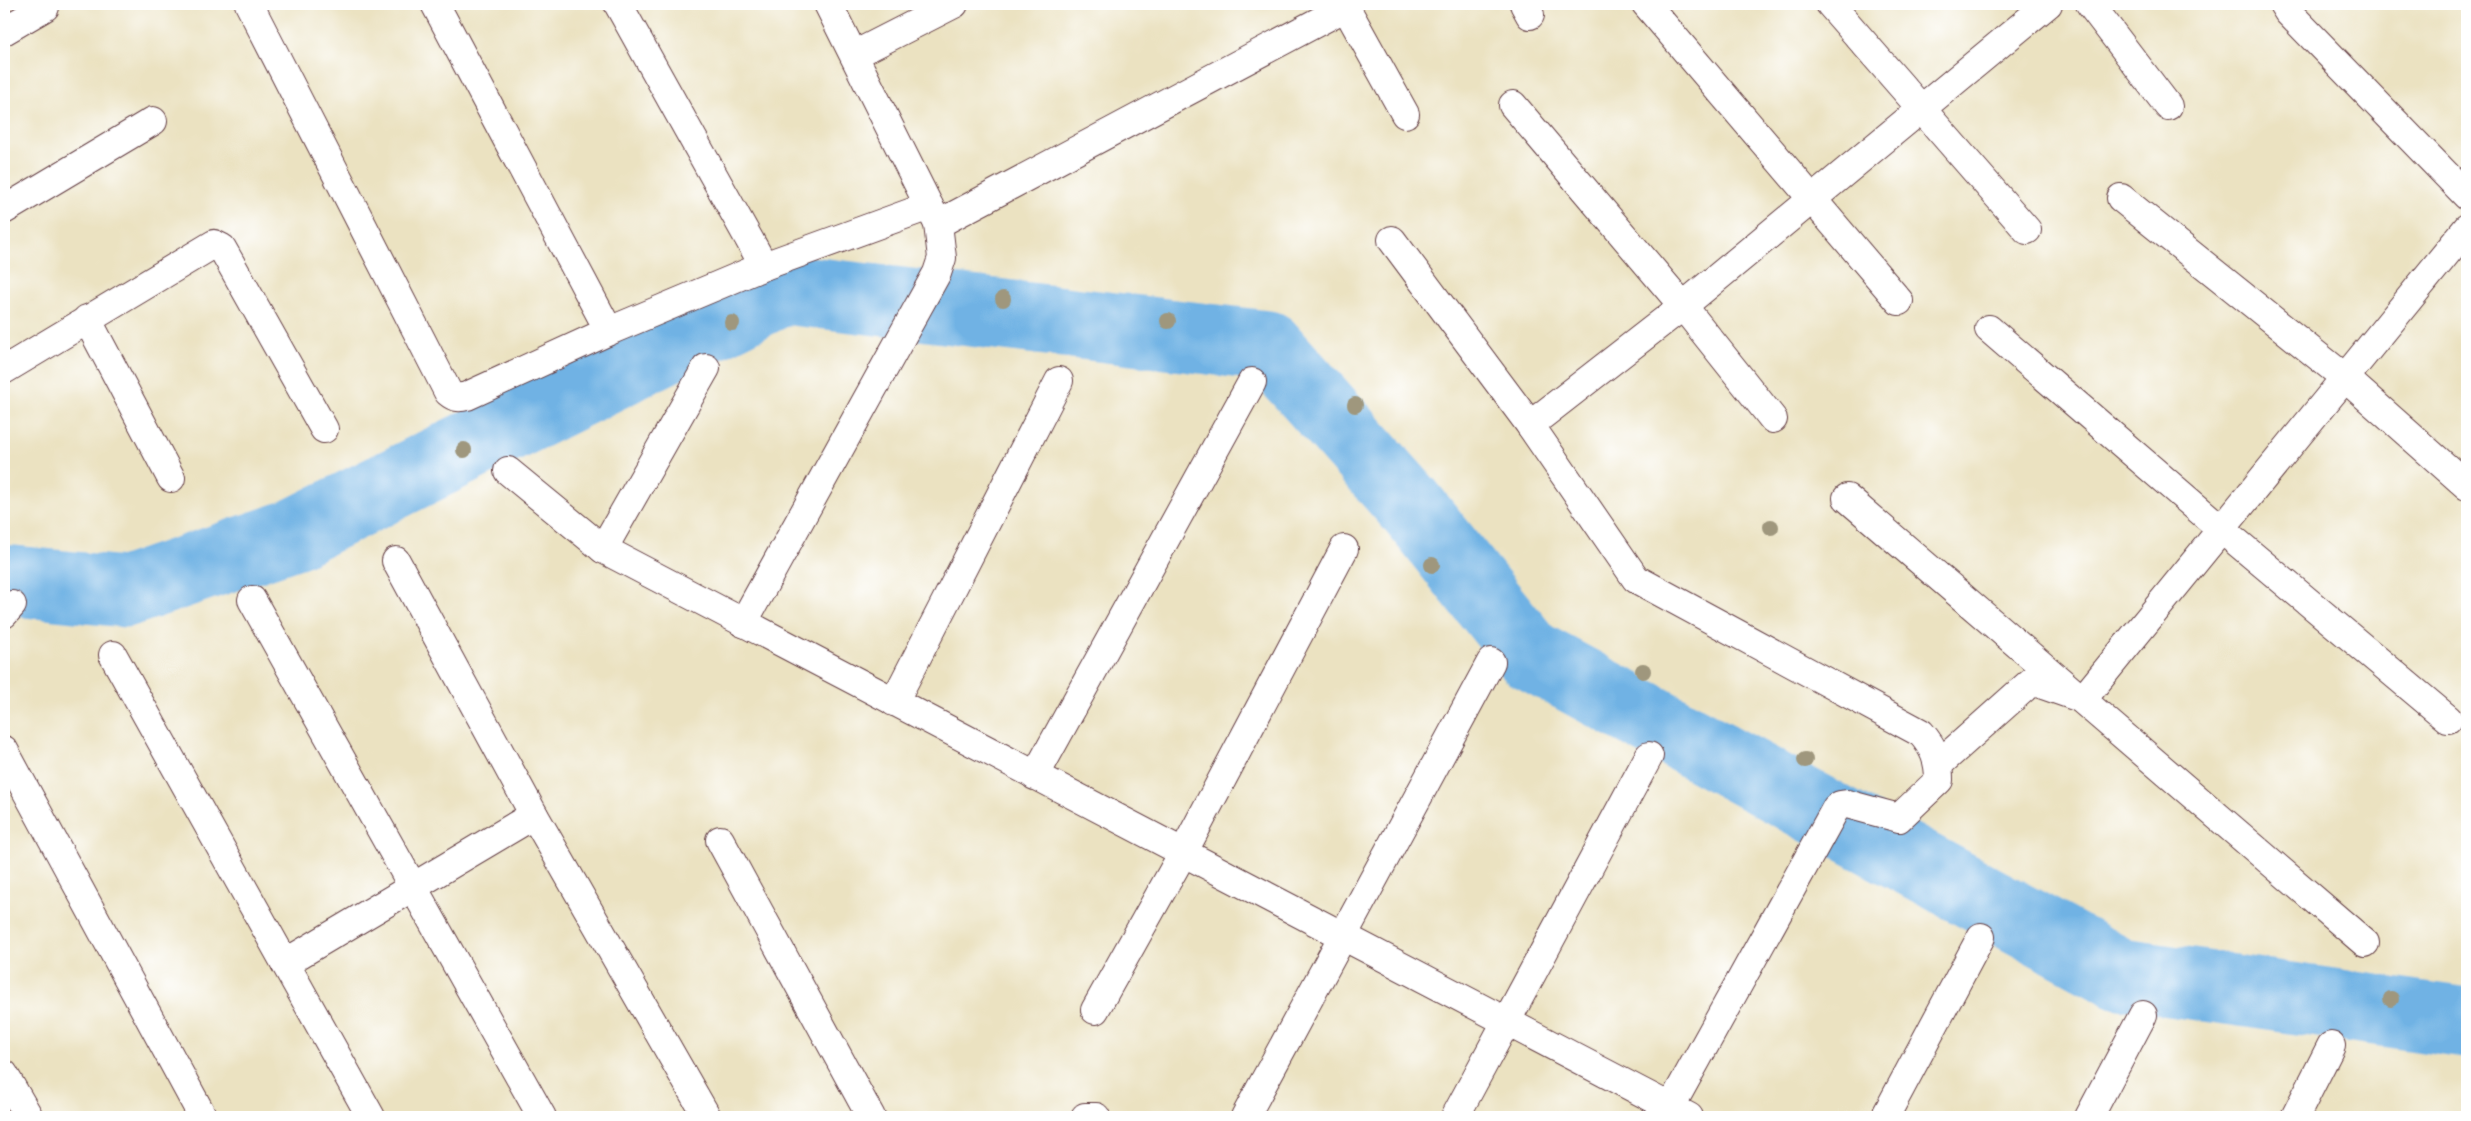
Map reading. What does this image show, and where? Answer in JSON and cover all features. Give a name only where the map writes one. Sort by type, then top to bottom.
[{"type":"street","points":[[249,4],[448,392],[460,398],[609,331],[764,266],[933,215],[1345,6],[1405,114]]},
{"type":"street","points":[[435,4],[609,331]]},
{"type":"street","points":[[618,4],[764,266]]},
{"type":"street","points":[[743,623],[937,273],[942,258],[933,215],[828,4]]},
{"type":"street","points":[[854,55],[954,4]]},
{"type":"street","points":[[1646,4],[1899,301]]},
{"type":"street","points":[[1830,4],[2027,230]]},
{"type":"street","points":[[1530,425],[1683,306],[2048,4]]},
{"type":"street","points":[[2090,4],[2168,106]]},
{"type":"street","points":[[2283,4],[2288,12],[2467,196]]},
{"type":"street","points":[[4,31],[45,7]]},
{"type":"street","points":[[1513,105],[1683,306],[1774,419]]},
{"type":"street","points":[[4,210],[153,121]]},
{"type":"street","points":[[2121,198],[2344,377],[2467,486]]},
{"type":"street","points":[[2083,699],[2220,528],[2467,228]]},
{"type":"street","points":[[1392,240],[1530,425],[1636,579],[1921,733],[1932,745],[1939,772]]},
{"type":"street","points":[[4,370],[210,245],[219,245],[324,429]]},
{"type":"street","points":[[87,319],[171,478]]},
{"type":"street","points":[[1989,329],[2220,528],[2448,719]]},
{"type":"street","points":[[603,549],[706,368]]},
{"type":"street","points":[[894,702],[1059,381]]},
{"type":"street","points":[[1035,776],[1252,382]]},
{"type":"street","points":[[508,471],[603,549],[1506,1021],[1675,1114],[1760,948],[1836,808],[1847,804],[1899,818],[1939,772],[2032,681],[2083,699]]},
{"type":"street","points":[[1847,498],[2365,943]]},
{"type":"street","points":[[1095,1010],[1183,853],[1344,549]]},
{"type":"street","points":[[396,561],[534,815],[708,1117]]},
{"type":"street","points":[[252,600],[411,887],[542,1117]]},
{"type":"street","points":[[113,655],[371,1117]]},
{"type":"street","points":[[1245,1117],[1491,662]]},
{"type":"street","points":[[4,750],[203,1117]]},
{"type":"street","points":[[1455,1117],[1649,756]]},
{"type":"street","points":[[285,962],[534,815]]},
{"type":"street","points":[[720,840],[871,1117]]},
{"type":"street","points":[[1886,1117],[1981,937]]},
{"type":"street","points":[[2089,1117],[2143,1015]]},
{"type":"street","points":[[2295,1117],[2332,1046]]},
{"type":"street","points":[[4,1074],[28,1117]]},
{"type":"street","points":[[1085,1117],[1096,1117]]},
{"type":"waterway","points":[[4,580],[125,592],[294,534],[784,289],[1268,346],[1409,504],[1529,654],[2121,974],[2467,1023]]}]
